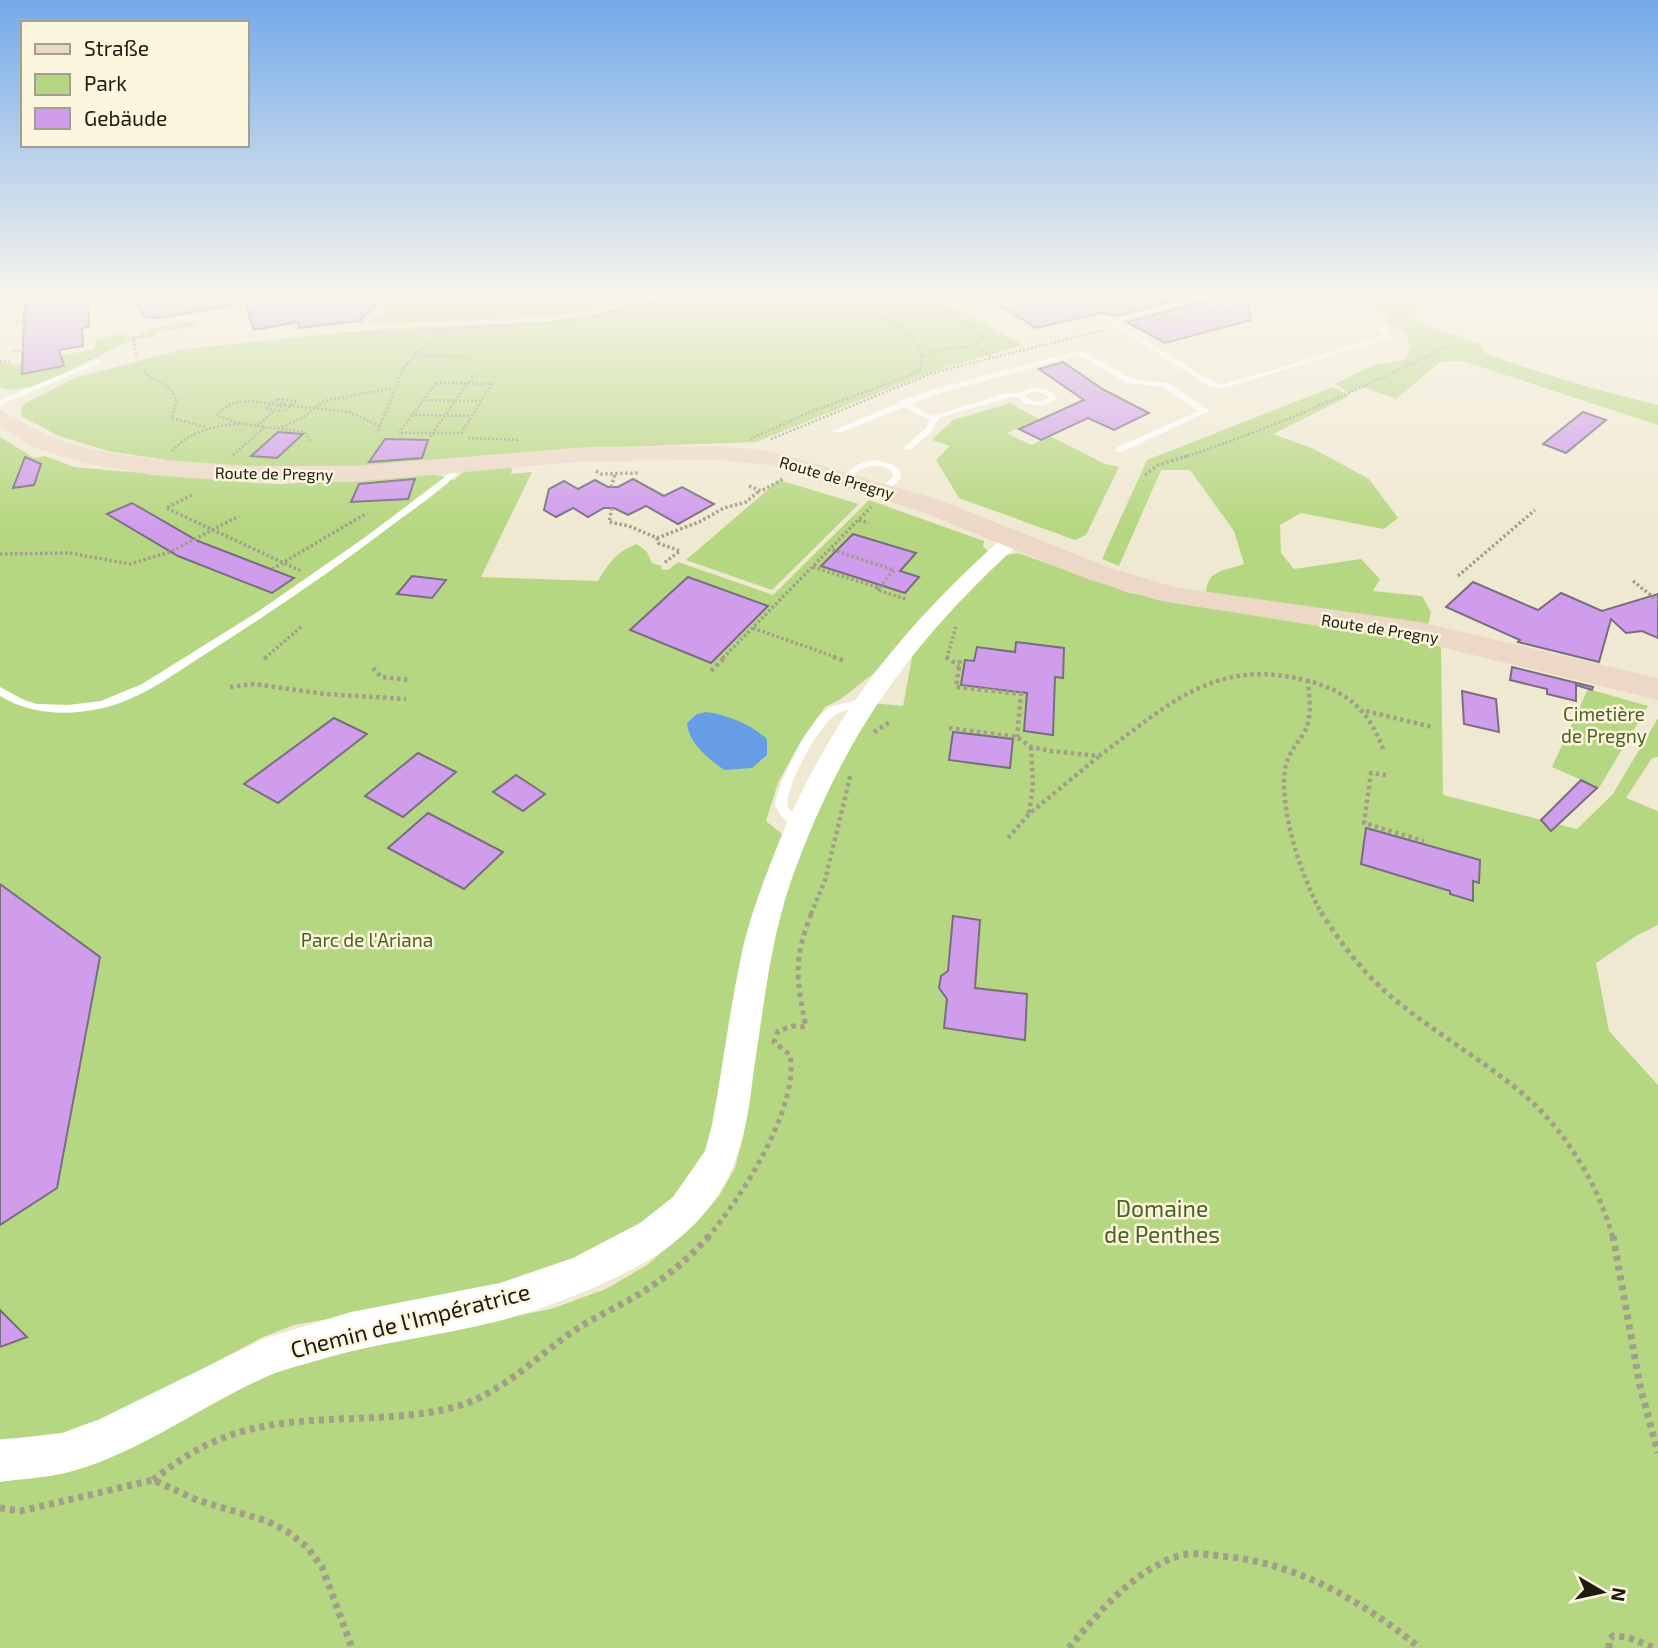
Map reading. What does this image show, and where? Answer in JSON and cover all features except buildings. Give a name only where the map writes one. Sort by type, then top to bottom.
[{"type":"street","name":"Route de Pregny","points":[[0,417],[44,443],[84,456],[151,467],[299,475],[587,454],[719,453],[772,458],[844,478],[886,479],[1013,538],[1100,574],[1171,595],[1420,632],[1658,689]]},
{"type":"street","name":"Chemin de l'Impératrice","points":[[0,1461],[62,1453],[108,1437],[263,1358],[351,1331],[500,1302],[569,1278],[653,1236],[685,1209],[720,1157],[729,1125],[758,946],[773,893],[799,823],[820,778],[862,704],[929,619],[961,585],[1013,538]]},
{"type":"lane","points":[[0,403],[70,374]]},
{"type":"lane","points":[[836,431],[903,403],[1001,374]]},
{"type":"lane","points":[[1115,374],[1124,379],[1165,385],[1205,411],[1119,450]]},
{"type":"lane","points":[[1196,374],[1213,384],[1225,386],[1261,377],[1263,374]]},
{"type":"lane","points":[[908,448],[928,430],[933,419],[1010,396],[1021,396]]},
{"type":"lane","points":[[903,403],[933,419]]},
{"type":"lane","points":[[0,691],[20,703],[53,710],[103,704],[127,696],[167,675],[314,577],[419,502],[461,465]]},
{"type":"path","points":[[145,374],[174,393],[177,400],[171,418],[206,427],[239,424],[305,432],[310,441]]},
{"type":"path","points":[[378,431],[401,374]]},
{"type":"path","points":[[430,437],[474,374]]},
{"type":"path","points":[[745,441],[810,412],[914,374]]},
{"type":"path","points":[[1145,475],[1158,465],[1237,440],[1342,397],[1387,374]]},
{"type":"path","points":[[436,383],[492,384],[461,433],[398,435],[423,400],[436,383]]},
{"type":"path","points":[[278,429],[302,418],[324,401],[394,388]]},
{"type":"path","points":[[239,424],[217,416],[218,412],[239,401],[271,404],[277,407],[285,411],[297,401],[278,399],[271,404],[265,409],[277,407],[287,400]]},
{"type":"path","points":[[423,400],[481,401]]},
{"type":"path","points":[[284,404],[355,413],[380,426]]},
{"type":"path","points":[[257,426],[277,407]]},
{"type":"path","points":[[411,415],[472,416]]},
{"type":"path","points":[[176,454],[172,451],[179,442],[206,427]]},
{"type":"path","points":[[227,458],[265,427]]},
{"type":"path","points":[[468,438],[523,440]]},
{"type":"path","points":[[611,487],[615,474]]},
{"type":"path","points":[[711,671],[859,520],[886,479]]},
{"type":"path","points":[[657,538],[699,522],[728,506],[746,502],[759,491]]},
{"type":"path","points":[[192,495],[166,508],[314,577]]},
{"type":"path","points":[[163,503],[170,506]]},
{"type":"path","points":[[611,508],[609,522],[629,526],[680,551],[664,564]]},
{"type":"path","points":[[1458,576],[1535,510]]},
{"type":"path","points":[[272,569],[367,513]]},
{"type":"path","points":[[0,554],[37,552],[83,555],[126,565],[156,558],[239,516]]},
{"type":"path","points":[[859,520],[869,523]]},
{"type":"path","points":[[830,549],[894,570],[879,588]]},
{"type":"path","points":[[813,567],[879,588]]},
{"type":"path","points":[[1633,581],[1658,601]]},
{"type":"path","points":[[879,588],[877,590],[906,599]]},
{"type":"path","points":[[956,626],[946,656],[947,660],[959,666]]},
{"type":"path","points":[[264,659],[301,627]]},
{"type":"path","points":[[753,628],[845,661]]},
{"type":"path","points":[[960,660],[956,687],[1021,694],[1017,737]]},
{"type":"path","points":[[373,668],[381,677],[410,680]]},
{"type":"path","points":[[1008,838],[1029,814],[1099,756],[1188,693],[1216,679],[1261,671],[1281,673],[1343,694],[1366,711],[1375,724],[1383,748]]},
{"type":"path","points":[[1308,680],[1308,724],[1288,756],[1284,770],[1290,824],[1311,894],[1333,935],[1364,971],[1411,1013],[1533,1100],[1581,1163],[1607,1215],[1620,1260],[1638,1376],[1658,1453]]},
{"type":"path","points":[[230,687],[254,684],[325,694],[406,699]]},
{"type":"path","points":[[1366,711],[1432,727]]},
{"type":"path","points":[[870,736],[890,722]]},
{"type":"path","points":[[949,728],[1017,737],[1031,747],[1099,756]]},
{"type":"path","points":[[1029,814],[1033,786],[1031,747]]},
{"type":"path","points":[[774,1042],[778,1031],[793,1026],[806,1027],[797,985],[797,961],[802,938],[825,880],[853,768]]},
{"type":"path","points":[[1386,775],[1371,773],[1364,823],[1424,841]]},
{"type":"path","points":[[0,1508],[21,1511],[153,1480],[167,1490],[272,1523],[302,1541],[318,1560],[331,1585],[352,1648]]},
{"type":"path","points":[[1069,1648],[1130,1586],[1163,1562],[1181,1555],[1243,1558],[1314,1578],[1379,1615],[1420,1648]]},
{"type":"path","points":[[1609,1648],[1609,1640],[1620,1635],[1655,1648]]},
{"type":"green space","points":[[0,374],[63,374],[27,387],[12,390],[0,387]]},
{"type":"green space","points":[[90,374],[925,374],[756,442],[594,448],[362,467],[283,468],[179,462],[108,451],[59,436],[21,416],[22,407],[26,403],[75,378]]},
{"type":"green space","points":[[1355,374],[1426,374],[1396,399],[1361,386],[1350,393],[1335,384]]},
{"type":"green space","points":[[1502,374],[1546,374],[1658,405],[1658,425]]},
{"type":"green space","points":[[1333,387],[1349,396],[1273,434],[1312,448],[1369,479],[1398,518],[1384,529],[1301,513],[1280,525],[1281,553],[1294,569],[1361,559],[1380,579],[1373,591],[1422,596],[1431,612],[1428,625],[1206,594],[1213,575],[1244,564],[1234,531],[1190,470],[1161,470],[1119,566],[1102,559],[1147,460]]},
{"type":"green space","points":[[1010,403],[1039,419],[1007,433],[1031,445],[1050,436],[1105,464],[1119,467],[1086,535],[1075,540],[959,498],[936,460],[950,446],[932,440],[953,420]]},
{"type":"green space","name":"Parc de l'Ariana","points":[[0,437],[34,458],[45,456],[74,467],[256,483],[281,484],[434,474],[454,480],[468,468],[512,468],[511,474],[532,472],[481,577],[598,581],[614,559],[637,544],[647,552],[652,563],[662,566],[661,569],[668,570],[678,562],[773,595],[869,500],[984,541],[983,547],[988,551],[919,620],[874,673],[841,699],[825,707],[802,739],[778,783],[766,821],[783,835],[752,932],[746,935],[742,951],[747,957],[718,1131],[674,1205],[552,1275],[446,1298],[294,1325],[263,1337],[110,1418],[80,1429],[45,1437],[0,1439]]},
{"type":"green space","points":[[779,480],[859,504],[772,590],[686,560]]},
{"type":"green space","name":"Domaine de Penthes","points":[[1018,553],[1130,593],[1441,645],[1443,795],[1577,829],[1613,794],[1658,718],[1658,757],[1652,758],[1626,798],[1658,811],[1658,925],[1636,936],[1596,963],[1609,1031],[1658,1085],[1658,1648],[0,1648],[0,1479],[301,1357],[551,1309],[606,1289],[647,1265],[697,1222],[719,1196],[735,1168],[743,1137],[765,964],[781,905],[827,786],[872,703],[903,706],[914,647],[1002,556]]},
{"type":"green space","name":"Cimetière de Pregny","points":[[1588,689],[1648,706],[1599,788],[1552,767]]},
{"type":"water","points":[[706,712],[722,715],[753,729],[767,739],[767,755],[752,768],[724,770],[700,750],[691,738],[687,723],[697,714]]}]
